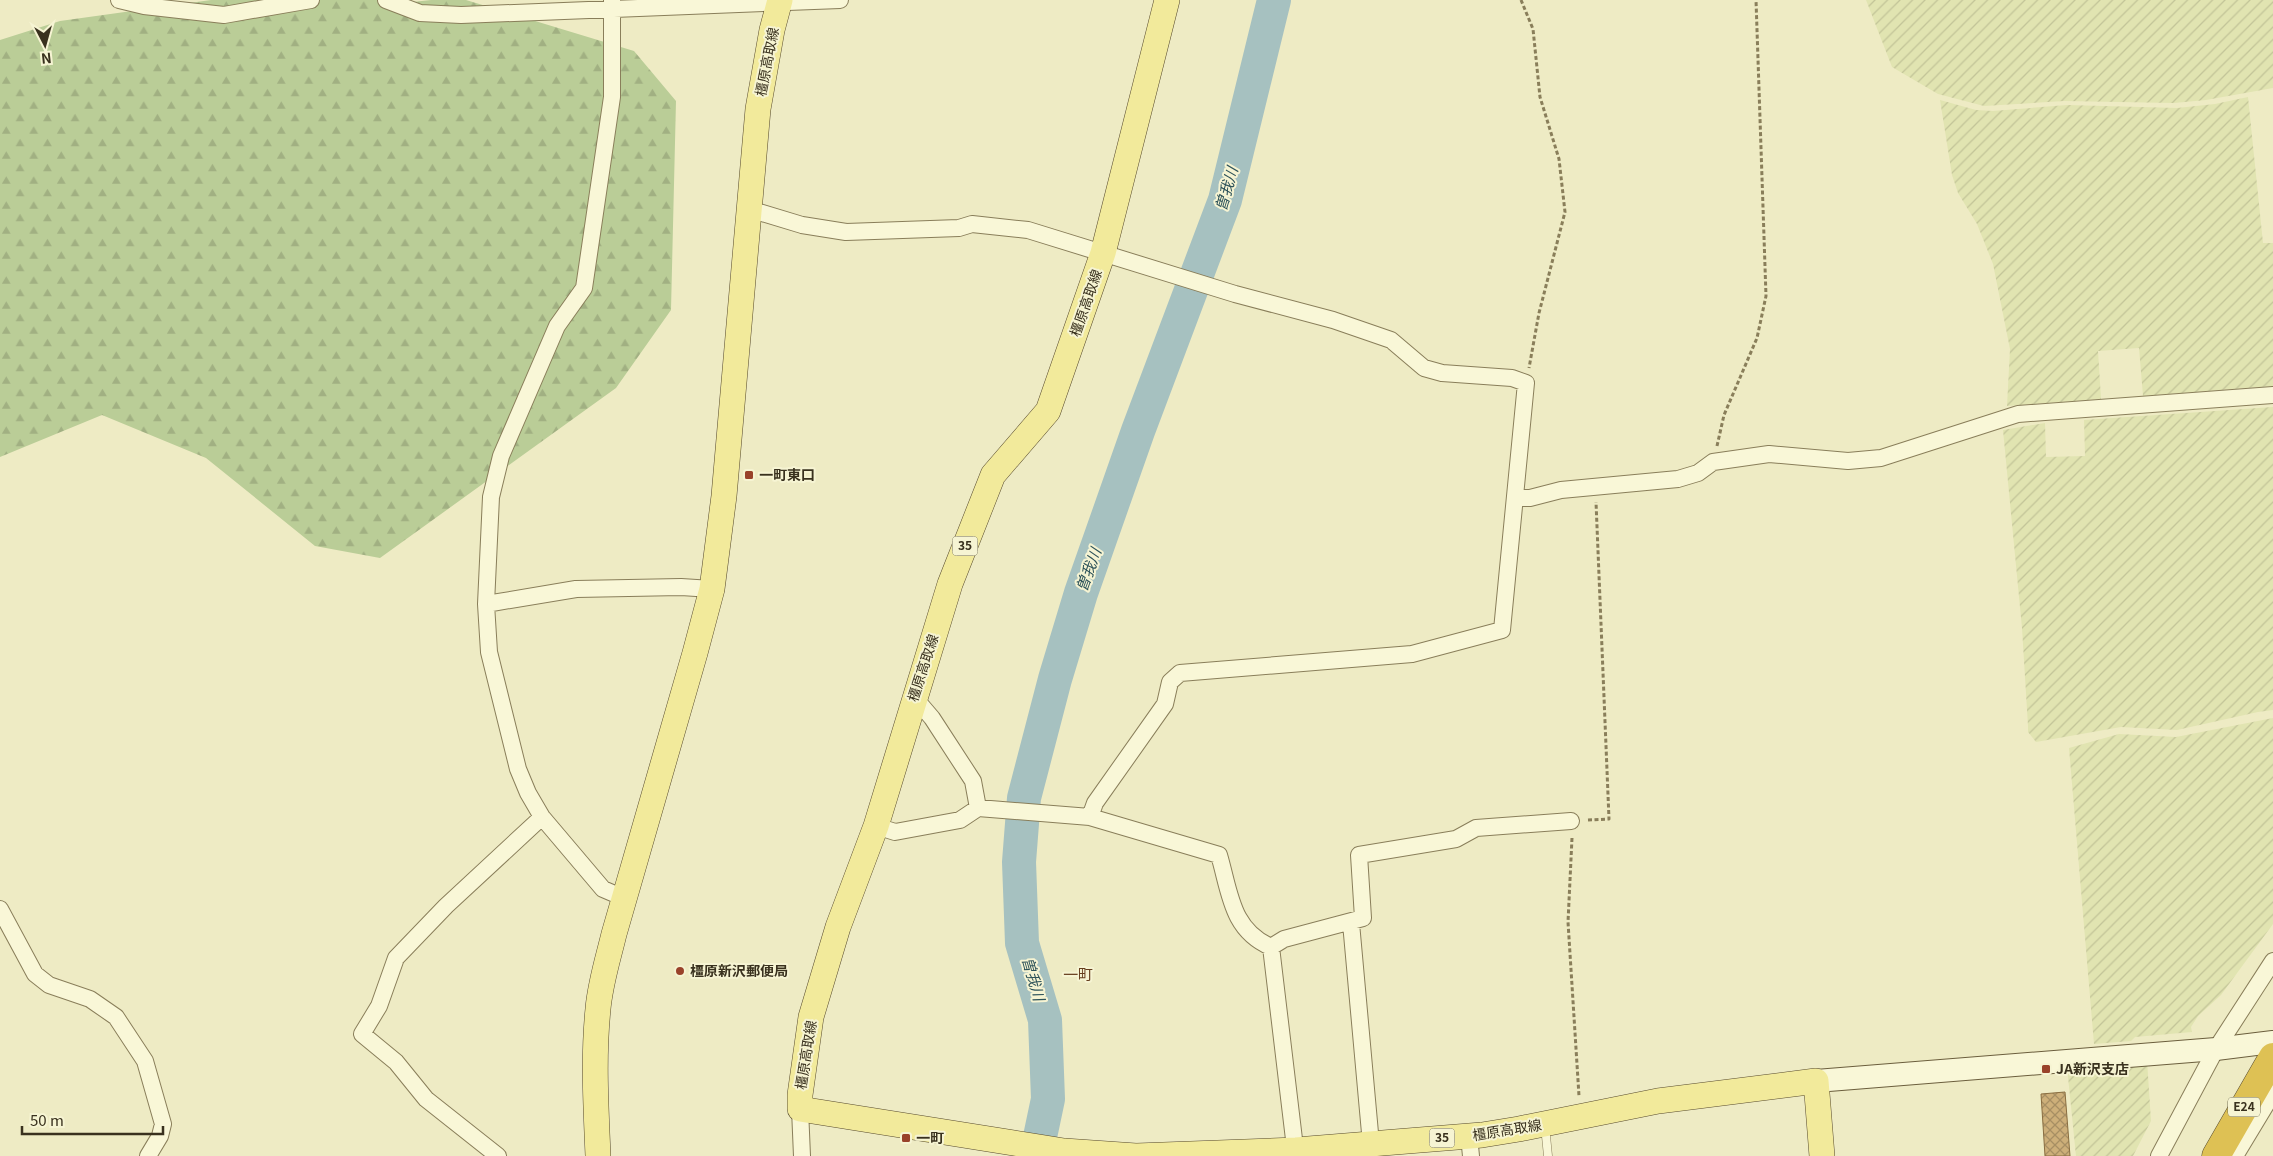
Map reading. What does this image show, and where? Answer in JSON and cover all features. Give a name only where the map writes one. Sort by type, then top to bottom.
[{"type":"highway","name":"E24","points":[[2216,1156],[2273,1057]]},
{"type":"main road","name":"橿原高取線","points":[[1167,0],[1103,253],[1048,411],[993,475],[950,584],[876,826],[838,927],[812,1017],[800,1095],[800,1109],[1064,1151],[1136,1156],[1296,1153],[1371,1144],[1470,1146],[1544,1124],[1658,1101],[1816,1081]]},
{"type":"main road","name":"橿原高取線","points":[[598,1156],[595,1067],[598,1007],[604,974],[712,588],[724,496],[758,109],[772,30],[780,1]]},
{"type":"main road","points":[[1816,1081],[1822,1156]]},
{"type":"street","points":[[119,0],[153,8],[224,15],[311,0]]},
{"type":"street","points":[[386,0],[420,14],[461,16],[612,4],[840,0]]},
{"type":"street","points":[[612,4],[612,97],[584,288],[557,326],[501,456],[491,497],[486,604],[489,652],[518,769],[528,793],[542,817],[603,890],[624,898]]},
{"type":"street","points":[[749,209],[802,226],[846,232],[959,228],[972,224],[1028,230],[1229,292],[1333,320],[1391,340],[1424,368],[1442,373],[1512,378],[1526,383],[1502,630],[1412,654],[1180,673],[1170,682],[1165,704],[1095,803],[1090,817]]},
{"type":"street","points":[[1515,498],[1530,498],[1561,490],[1595,486],[1678,479],[1698,473],[1713,462],[1768,454],[1848,461],[1881,458],[2018,414],[2273,395]]},
{"type":"street","points":[[486,604],[576,589],[712,588]]},
{"type":"street","points":[[914,697],[932,718],[973,781],[983,808]]},
{"type":"street","points":[[876,826],[895,832],[960,820],[983,808],[1090,817],[1219,855],[1238,921],[1257,941],[1271,947]]},
{"type":"street","points":[[498,1156],[426,1099],[396,1062],[362,1034],[379,1006],[396,958],[446,906],[542,817]]},
{"type":"street","points":[[1271,947],[1284,939],[1351,923],[1363,918],[1359,855],[1456,839],[1476,828],[1571,821]]},
{"type":"street","points":[[0,909],[35,974],[49,985],[90,999],[116,1017],[145,1061],[163,1124],[160,1136],[148,1156]]},
{"type":"street","points":[[1351,923],[1371,1144]]},
{"type":"street","points":[[1271,947],[1296,1153]]},
{"type":"street","points":[[2159,1156],[2216,1049],[2273,961]]},
{"type":"street","points":[[1816,1081],[2216,1049],[2273,1042]]},
{"type":"street","points":[[2235,1156],[2273,1093]]},
{"type":"street","points":[[800,1109],[802,1156]]},
{"type":"lane","points":[[1544,1124],[1548,1156]]},
{"type":"path","points":[[1522,0],[1533,29],[1540,97],[1559,159],[1565,212],[1539,314],[1526,383]]},
{"type":"path","points":[[1713,462],[1724,414],[1757,338],[1766,296],[1756,0]]},
{"type":"path","points":[[1581,1117],[1568,922],[1572,876],[1571,821],[1609,820],[1605,686],[1595,486]]},
{"type":"green space","points":[[211,0],[383,0],[394,4],[431,0],[466,0],[634,51],[676,101],[671,310],[616,388],[380,558],[315,546],[206,458],[102,415],[0,457],[0,40],[60,21]]},
{"type":"green space","points":[[1866,0],[2273,0],[2273,88],[2206,100],[2174,103],[2064,101],[1984,106],[1938,94],[1892,67]]},
{"type":"green space","points":[[2248,97],[2263,243],[2273,243],[2273,386],[2143,396],[2139,348],[2098,351],[2101,399],[2007,406],[2010,349],[1993,264],[1977,224],[1958,193],[1952,175],[1940,100],[1976,110],[1993,111],[2067,105],[2177,108],[2215,104]]},
{"type":"green space","points":[[2273,407],[2273,710],[2177,730],[2121,727],[2036,742],[2028,732],[2022,628],[2003,430],[2045,423],[2046,457],[2085,456],[2084,420]]},
{"type":"green space","points":[[2273,718],[2273,924],[2221,995],[2198,1016],[2191,1027],[2192,1032],[2135,1037],[2131,1041],[2094,1044],[2069,748],[2119,734],[2176,737]]},
{"type":"green space","points":[[2147,1060],[2151,1121],[2133,1156],[2076,1156],[2067,1067]]},
{"type":"building","points":[[2065,1092],[2070,1156],[2045,1156],[2041,1094]]},
{"type":"waterway","name":"曽我川","points":[[1036,1156],[1048,1099],[1045,1020],[1022,943],[1019,862],[1024,798],[1055,679],[1081,593],[1138,431],[1225,200],[1274,0]]},
{"type":"place","name":"一町東口","points":[[749,475]]},
{"type":"place","name":"橿原新沢郵便局","points":[[680,971]]},
{"type":"place","name":"JA新沢支店","points":[[2046,1069]]},
{"type":"place","name":"一町","points":[[906,1138]]},
{"type":"district","name":"一町","points":[[1078,975]]}]
